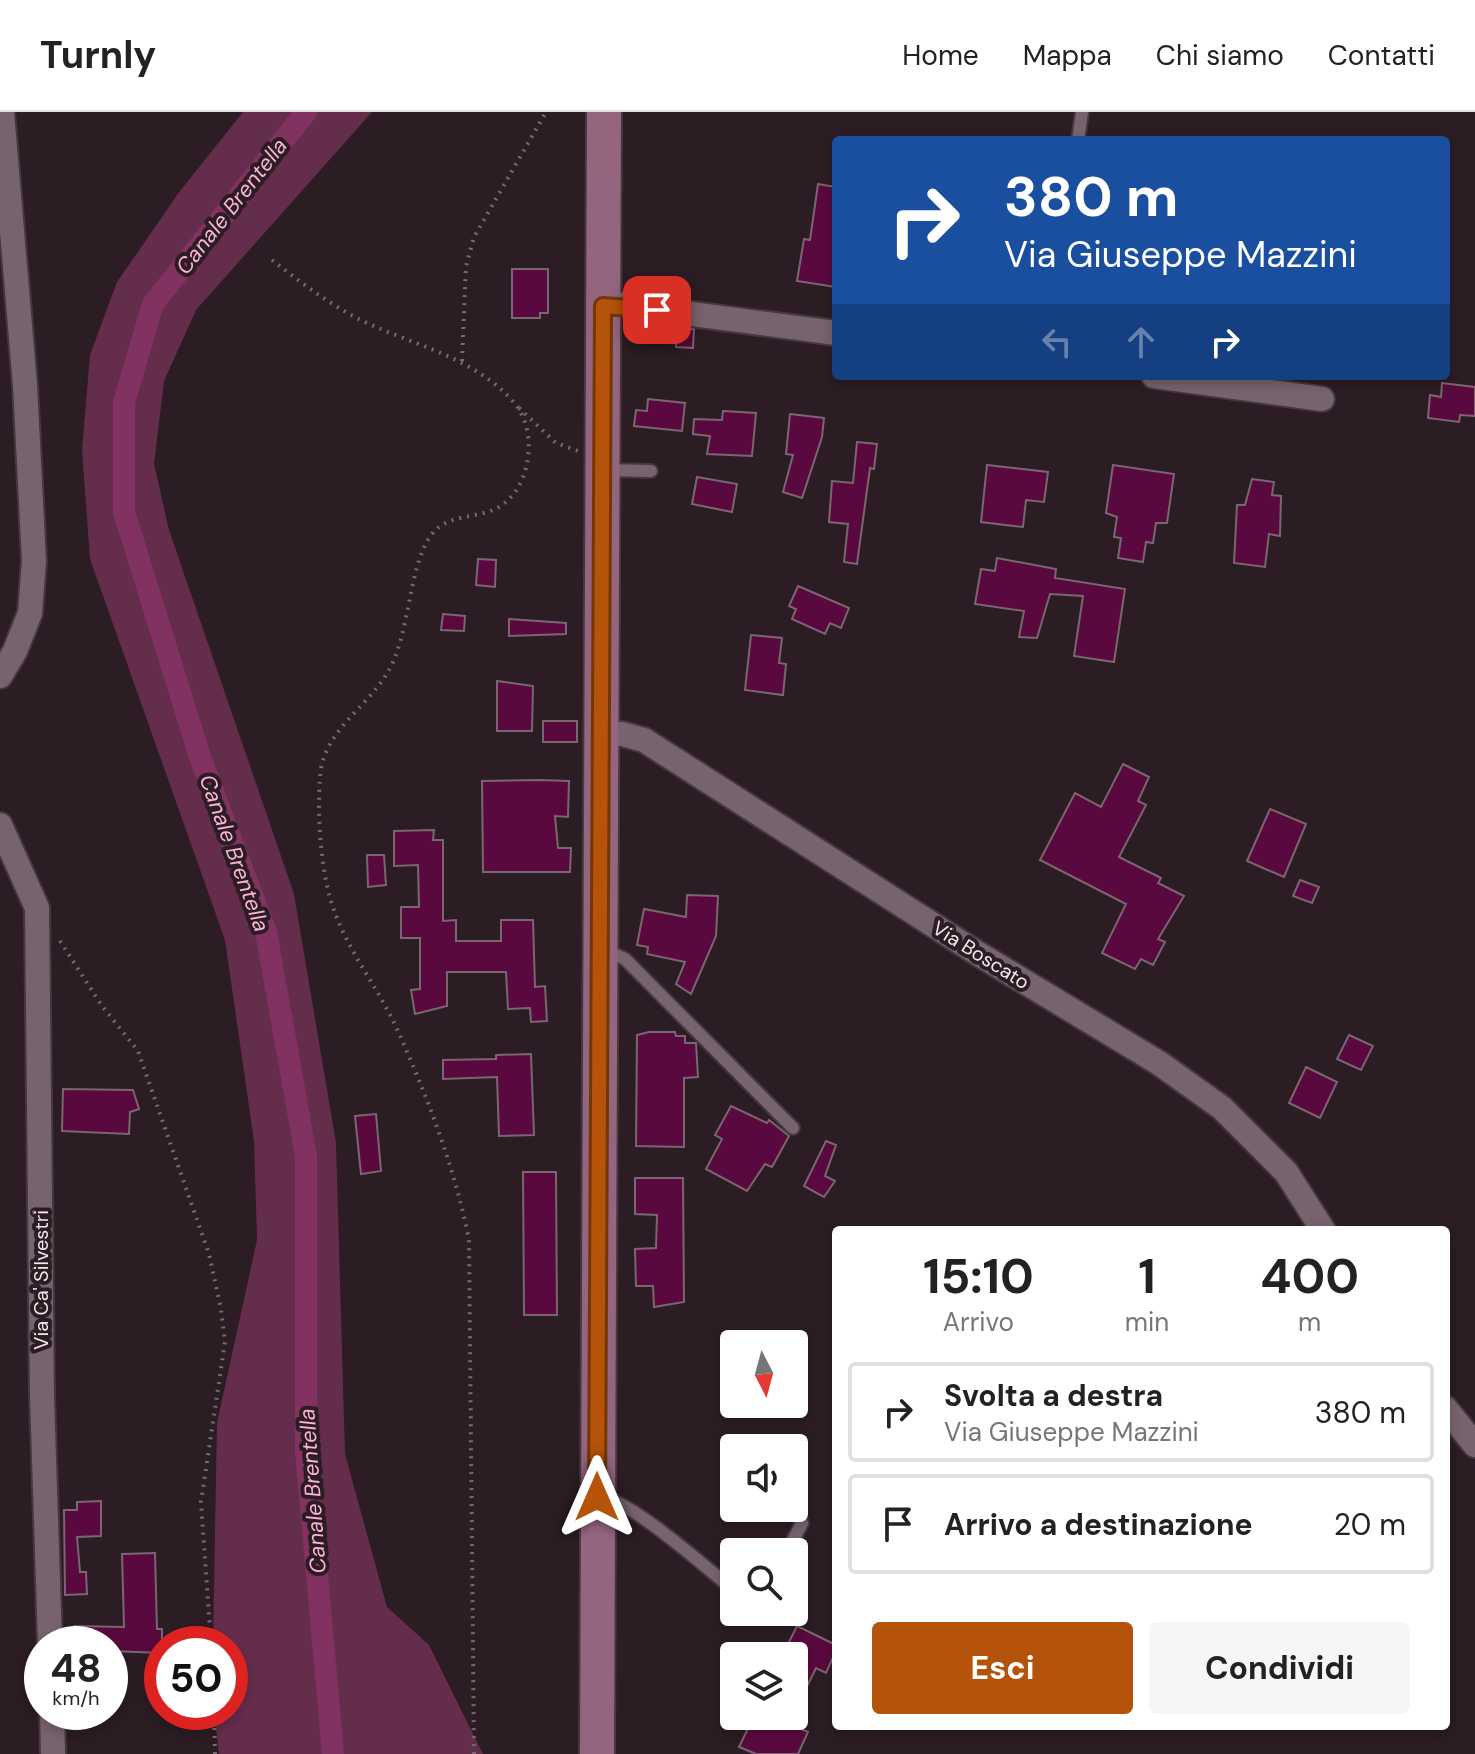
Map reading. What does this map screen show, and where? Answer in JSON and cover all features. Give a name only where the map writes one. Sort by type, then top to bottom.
[{"type":"main road","points":[[597,1754],[598,950],[604,112]]},
{"type":"street","points":[[0,676],[15,651],[30,613],[34,561],[25,385],[2,112]]},
{"type":"street","points":[[0,283],[13,245]]},
{"type":"street","points":[[603,306],[616,304],[832,332]]},
{"type":"street","points":[[1183,380],[1322,399]]},
{"type":"street","name":"Via Boscato","points":[[599,734],[622,734],[644,740],[977,953],[1159,1063],[1222,1108],[1286,1172],[1320,1226]]},
{"type":"street","name":"Via Ca' Silvestri","points":[[0,825],[32,890],[38,917],[42,1396],[49,1626]]},
{"type":"street","points":[[1450,1414],[1475,1445]]},
{"type":"street","points":[[52,1730],[53,1754]]},
{"type":"lane","points":[[1079,136],[1082,112]]},
{"type":"lane","points":[[602,461],[651,471]]},
{"type":"lane","points":[[598,950],[613,950],[625,959],[793,1128]]},
{"type":"lane","points":[[597,1497],[611,1498],[636,1513],[720,1579]]},
{"type":"lane","points":[[794,1538],[802,1523]]},
{"type":"path","points":[[462,362],[463,294],[474,237],[546,112]]},
{"type":"path","points":[[272,260],[315,293],[375,327],[462,362],[517,406],[556,443],[602,461]]},
{"type":"path","points":[[474,1754],[469,1240],[461,1195],[396,1026],[335,914],[323,847],[320,778],[331,742],[387,674],[404,631],[429,538],[450,520],[497,508],[521,479],[530,445],[517,406]]},
{"type":"path","points":[[38,917],[49,921],[102,1006],[138,1051],[209,1254],[225,1342],[201,1502],[210,1626]]},
{"type":"path","points":[[214,1730],[215,1754]]},
{"type":"shaded area","points":[[243,112],[372,112],[196,310],[164,381],[154,464],[169,530],[294,894],[336,1143],[345,1454],[387,1607],[429,1645],[483,1754],[219,1754],[216,1730],[248,1730],[248,1626],[213,1626],[217,1423],[257,1240],[254,1141],[225,940],[90,559],[82,450],[90,355],[117,282],[180,191]]},
{"type":"building","points":[[818,184],[832,186],[832,286],[797,281],[804,239],[810,240]]},
{"type":"building","points":[[512,269],[548,269],[548,313],[540,313],[540,318],[512,318]]},
{"type":"building","points":[[677,329],[694,329],[693,348],[676,347]]},
{"type":"building","points":[[1442,383],[1475,387],[1475,416],[1460,415],[1459,422],[1428,418],[1430,395],[1441,397]]},
{"type":"building","points":[[648,399],[685,403],[682,431],[634,426],[636,410],[647,411]]},
{"type":"building","points":[[723,411],[756,413],[752,456],[707,454],[710,436],[693,434],[694,419],[722,420]]},
{"type":"building","points":[[790,414],[824,418],[822,437],[802,498],[783,492],[793,455],[786,454]]},
{"type":"building","points":[[857,442],[877,444],[874,469],[870,468],[857,564],[844,562],[848,524],[829,522],[832,481],[853,483]]},
{"type":"building","points":[[987,465],[1048,472],[1044,502],[1026,500],[1023,527],[981,522]]},
{"type":"building","points":[[1113,465],[1174,474],[1167,523],[1156,523],[1153,543],[1146,542],[1143,562],[1118,558],[1121,538],[1114,537],[1117,517],[1106,513]]},
{"type":"building","points":[[697,477],[737,484],[732,512],[692,504]]},
{"type":"building","points":[[1252,479],[1274,482],[1272,495],[1281,496],[1280,536],[1269,534],[1265,567],[1234,563],[1237,505],[1245,505]]},
{"type":"building","points":[[997,558],[1056,569],[1055,578],[1125,589],[1114,662],[1074,656],[1083,596],[1050,594],[1037,638],[1019,637],[1024,611],[975,604],[981,569],[995,571]]},
{"type":"building","points":[[478,559],[496,560],[495,587],[476,585]]},
{"type":"building","points":[[798,586],[849,608],[841,628],[830,623],[825,634],[792,619],[796,609],[789,606]]},
{"type":"building","points":[[443,614],[465,616],[464,631],[441,630]]},
{"type":"building","points":[[509,619],[566,623],[566,634],[509,636]]},
{"type":"building","points":[[751,635],[782,638],[779,663],[786,664],[783,695],[745,690]]},
{"type":"building","points":[[497,681],[533,686],[532,731],[497,731]]},
{"type":"building","points":[[543,721],[577,721],[577,742],[543,742]]},
{"type":"building","points":[[1123,764],[1149,777],[1138,801],[1146,805],[1119,857],[1161,878],[1158,883],[1184,896],[1158,939],[1165,942],[1153,965],[1141,959],[1135,969],[1102,953],[1126,904],[1040,860],[1075,793],[1101,807]]},
{"type":"building","points":[[482,781],[569,781],[568,817],[555,816],[558,848],[571,848],[570,872],[483,872]]},
{"type":"building","points":[[1270,809],[1306,824],[1284,877],[1247,861]]},
{"type":"building","points":[[434,830],[433,840],[443,840],[443,921],[456,920],[456,941],[501,941],[501,920],[533,920],[535,987],[545,986],[547,1021],[531,1022],[530,1008],[508,1009],[506,972],[447,972],[447,1006],[415,1014],[411,990],[420,989],[420,938],[401,938],[401,907],[419,907],[418,865],[394,866],[394,831]]},
{"type":"building","points":[[367,855],[384,855],[386,885],[368,887]]},
{"type":"building","points":[[1300,880],[1319,887],[1312,903],[1293,896]]},
{"type":"building","points":[[687,895],[718,896],[716,936],[691,994],[676,984],[685,962],[647,954],[648,947],[637,945],[644,909],[686,917]]},
{"type":"building","points":[[675,1032],[676,1036],[685,1036],[685,1043],[696,1043],[698,1077],[684,1078],[684,1147],[636,1146],[637,1035]]},
{"type":"building","points":[[1349,1035],[1373,1046],[1361,1070],[1337,1059]]},
{"type":"building","points":[[531,1054],[534,1135],[499,1136],[497,1077],[443,1079],[443,1060],[496,1059],[496,1055]]},
{"type":"building","points":[[1306,1067],[1337,1082],[1320,1118],[1289,1103]]},
{"type":"building","points":[[63,1089],[133,1090],[139,1109],[130,1112],[129,1134],[62,1131]]},
{"type":"building","points":[[731,1106],[767,1123],[769,1120],[789,1136],[772,1167],[765,1164],[747,1191],[706,1169],[722,1139],[715,1135]]},
{"type":"building","points":[[376,1114],[381,1171],[361,1174],[355,1116]]},
{"type":"building","points":[[826,1141],[836,1145],[825,1176],[835,1181],[824,1197],[804,1186]]},
{"type":"building","points":[[523,1172],[556,1172],[557,1315],[524,1315]]},
{"type":"building","points":[[635,1178],[683,1178],[684,1302],[654,1307],[653,1286],[636,1286],[635,1249],[656,1248],[657,1215],[635,1214]]},
{"type":"building","points":[[101,1501],[101,1536],[77,1537],[80,1572],[86,1572],[87,1594],[65,1595],[64,1510],[77,1510],[77,1502]]},
{"type":"building","points":[[155,1553],[157,1626],[144,1626],[144,1652],[128,1652],[128,1626],[124,1626],[122,1554]]},
{"type":"building","points":[[797,1626],[832,1643],[832,1660],[826,1673],[816,1668],[808,1684],[808,1642],[789,1642]]},
{"type":"building","points":[[747,1730],[808,1732],[798,1754],[756,1754],[739,1747]]},
{"type":"waterway","name":"Canale Brentella","points":[[306,112],[153,304],[124,402],[124,512],[200,757],[266,932],[306,1156],[306,1451],[333,1754]]},
{"type":"route","points":[[597,1497],[603,306],[616,304],[657,310]]}]
